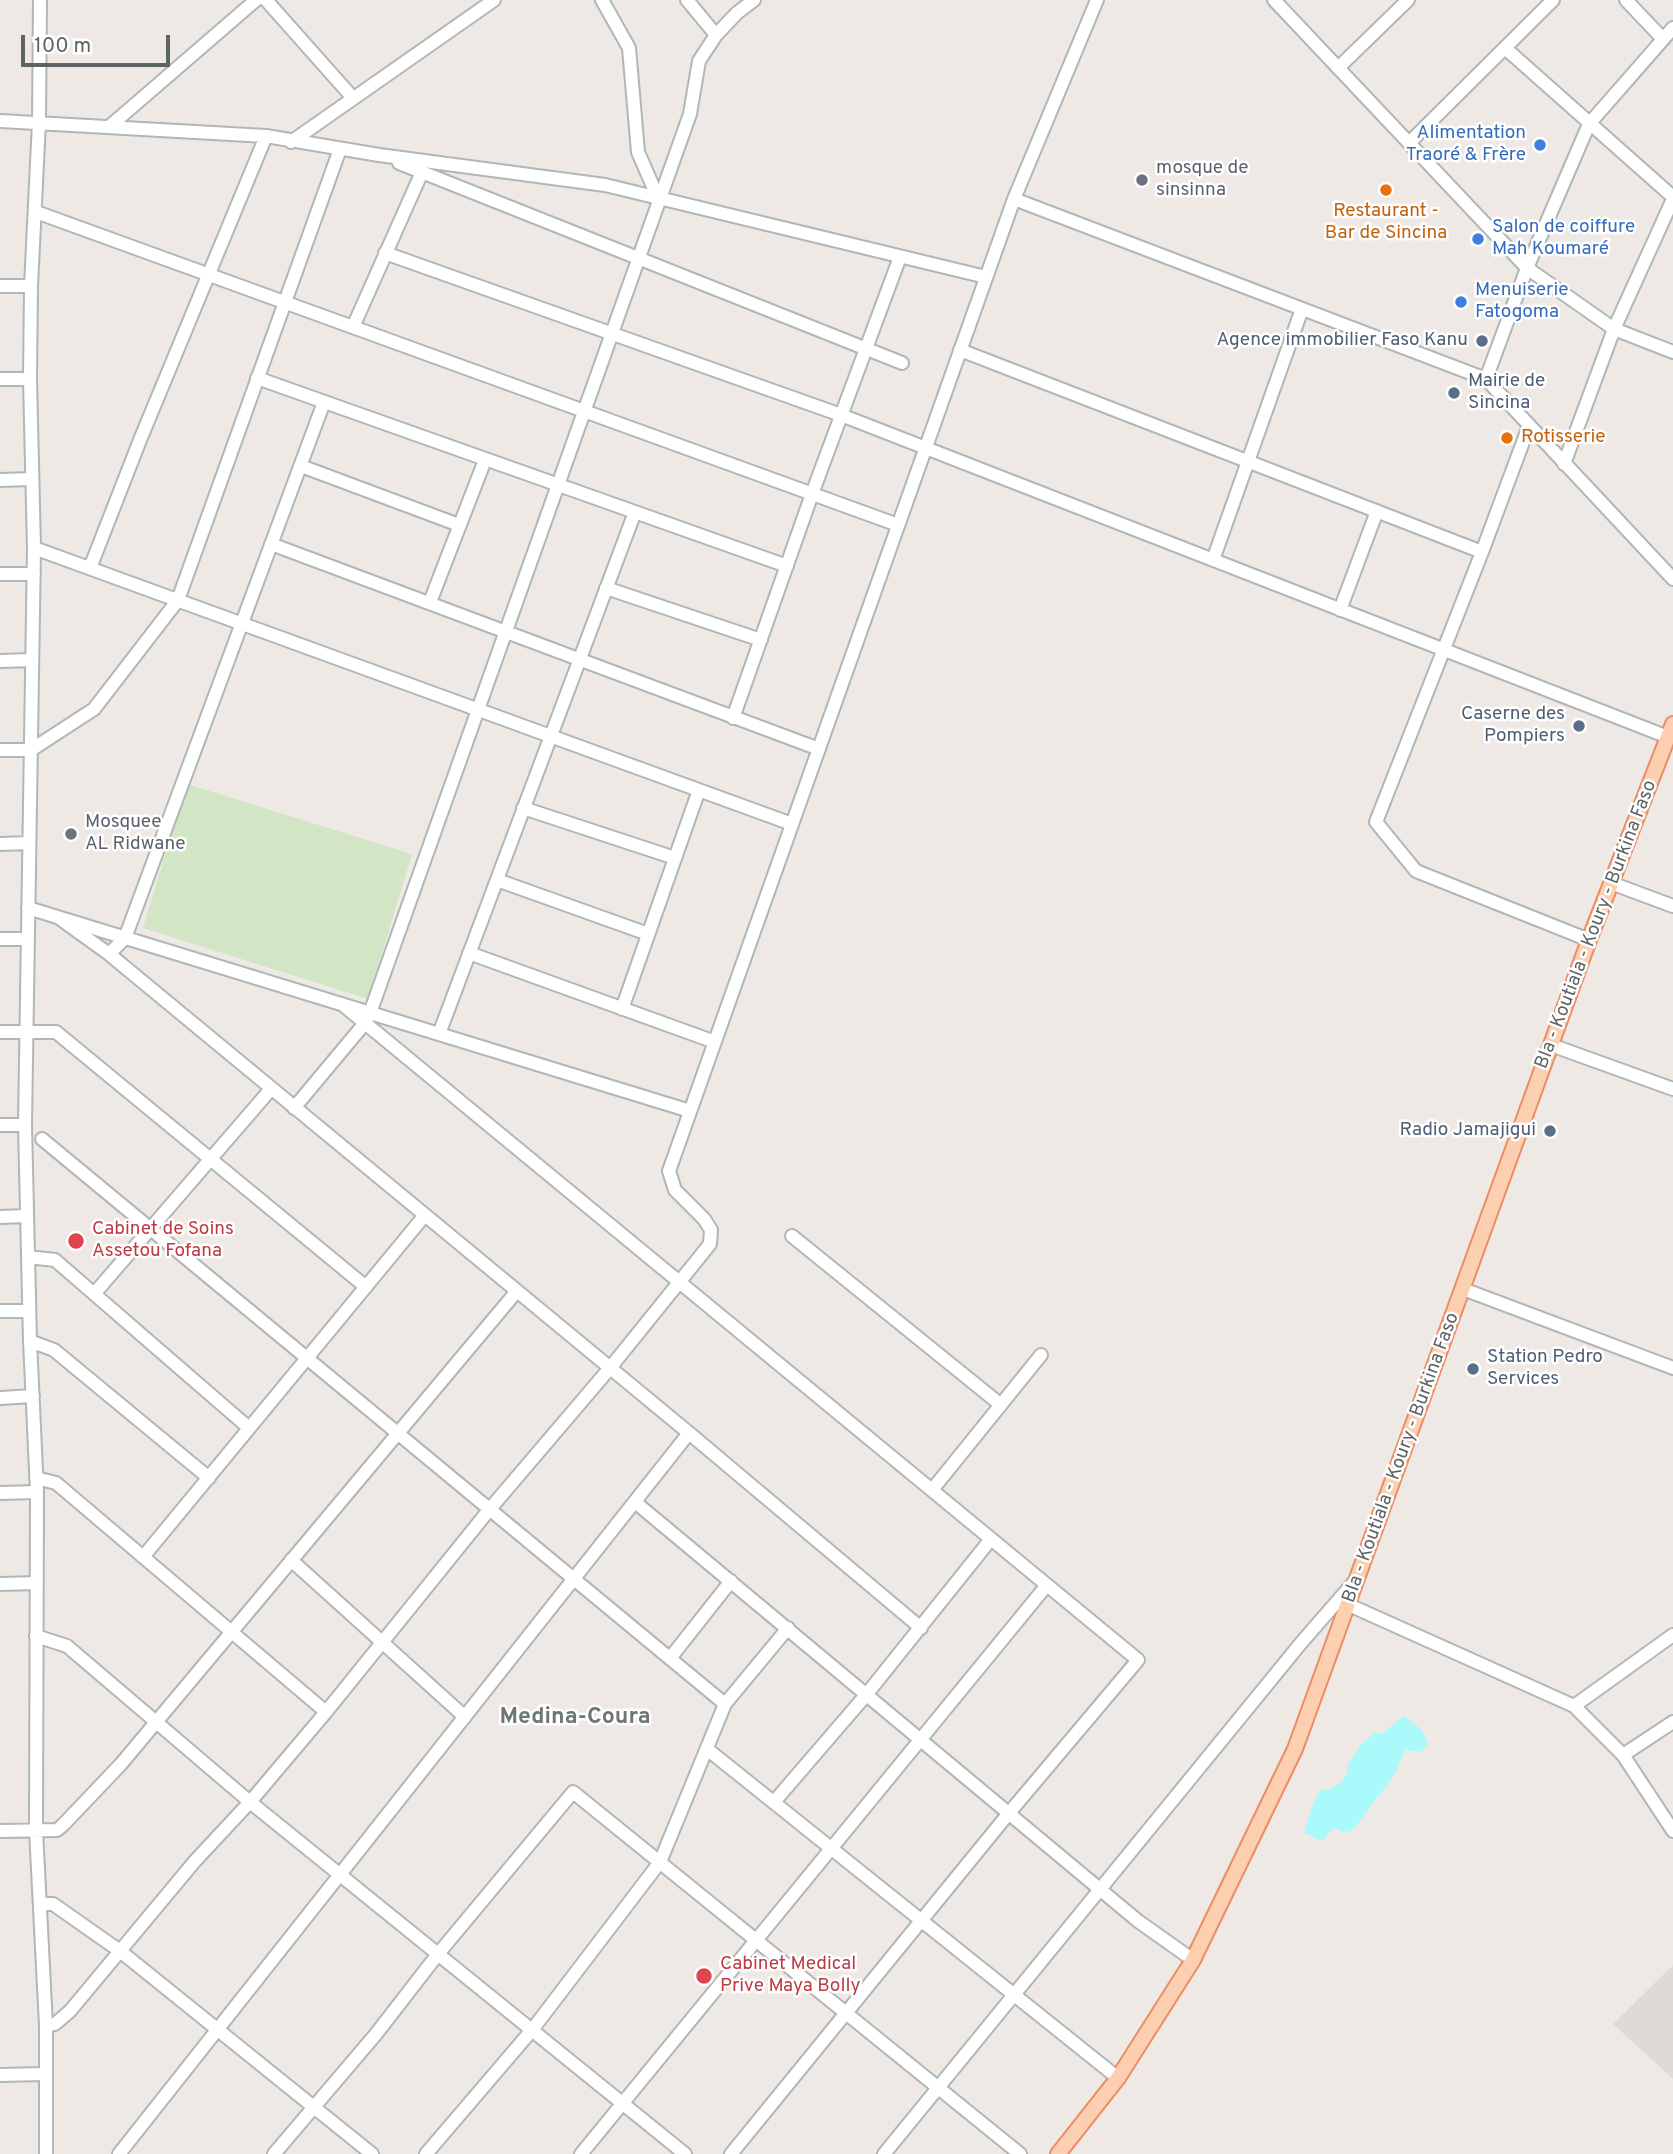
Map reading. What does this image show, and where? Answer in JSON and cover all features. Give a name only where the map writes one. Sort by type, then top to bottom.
[{"type":"main road","name":"Bla - Koutiala - Koury - Burkina Faso","points":[[1058,2154],[1118,2078],[1193,1960],[1295,1749],[1589,940],[1670,731]]},
{"type":"street","points":[[40,0],[39,122],[31,286],[34,574],[25,1125],[37,1492],[36,1830],[46,2026],[46,2154]]},
{"type":"street","points":[[110,125],[256,0]]},
{"type":"street","points":[[266,0],[353,98]]},
{"type":"street","points":[[291,142],[494,0]]},
{"type":"street","points":[[602,0],[629,48],[638,152],[658,198]]},
{"type":"street","points":[[687,0],[716,35]]},
{"type":"street","points":[[294,1108],[367,1018],[690,114],[699,61],[716,35],[754,0]]},
{"type":"street","points":[[46,2026],[55,2024],[70,2011],[195,1861],[250,1802],[710,1244],[711,1230],[704,1219],[675,1190],[669,1171],[1014,199],[1097,0]]},
{"type":"street","points":[[1274,0],[1527,268],[1614,329],[1673,352]]},
{"type":"street","points":[[1338,68],[1408,0]]},
{"type":"street","points":[[1409,143],[1553,0]]},
{"type":"street","points":[[1626,0],[1663,39]]},
{"type":"street","points":[[1486,379],[1527,268],[1589,124],[1673,28]]},
{"type":"street","points":[[1505,48],[1673,198],[1614,329],[1564,464]]},
{"type":"street","points":[[0,121],[110,125],[265,136],[379,155],[605,185],[986,277]]},
{"type":"street","points":[[90,568],[265,136]]},
{"type":"street","points":[[0,750],[31,750],[94,709],[178,600],[340,149]]},
{"type":"street","points":[[379,155],[902,363]]},
{"type":"street","points":[[353,327],[422,172]]},
{"type":"street","points":[[1014,199],[1486,379],[1673,579]]},
{"type":"street","points":[[36,212],[898,525]]},
{"type":"street","points":[[385,253],[841,415],[1444,650],[1670,731]]},
{"type":"street","points":[[733,718],[900,257]]},
{"type":"street","points":[[0,286],[31,286]]},
{"type":"street","points":[[1213,560],[1302,309]]},
{"type":"street","points":[[960,350],[1482,552]]},
{"type":"street","points":[[257,378],[787,566]]},
{"type":"street","points":[[0,379],[30,379]]},
{"type":"street","points":[[109,954],[124,938],[324,402]]},
{"type":"street","points":[[1529,426],[1376,822],[1416,871],[1589,940]]},
{"type":"street","points":[[430,603],[485,460]]},
{"type":"street","points":[[301,466],[459,525]]},
{"type":"street","points":[[0,480],[32,479]]},
{"type":"street","points":[[1340,610],[1377,511]]},
{"type":"street","points":[[439,1034],[635,512]]},
{"type":"street","points":[[271,544],[819,748]]},
{"type":"street","points":[[34,548],[792,824]]},
{"type":"street","points":[[0,574],[34,574]]},
{"type":"street","points":[[606,588],[761,640]]},
{"type":"street","points":[[0,661],[32,660]]},
{"type":"street","points":[[622,1009],[699,790]]},
{"type":"street","points":[[523,808],[675,858]]},
{"type":"street","points":[[0,844],[29,843]]},
{"type":"street","points":[[497,880],[648,934]]},
{"type":"street","points":[[1611,883],[1673,906]]},
{"type":"street","points":[[28,908],[341,1004],[367,1018],[679,1282],[1138,1660],[1009,1813],[731,2154]]},
{"type":"street","points":[[59,918],[109,954],[689,1433],[920,1628]]},
{"type":"street","points":[[0,939],[28,939]]},
{"type":"street","points":[[469,953],[715,1042]]},
{"type":"street","points":[[367,1018],[439,1034],[690,1111]]},
{"type":"street","points":[[0,1032],[56,1032],[366,1287]]},
{"type":"street","points":[[1551,1045],[1673,1089]]},
{"type":"street","points":[[94,1294],[271,1089]]},
{"type":"street","points":[[0,1125],[25,1125]]},
{"type":"street","points":[[42,1139],[725,1704]]},
{"type":"street","points":[[143,1557],[425,1215]]},
{"type":"street","points":[[0,1217],[27,1216]]},
{"type":"street","points":[[792,1236],[1001,1405]]},
{"type":"street","points":[[28,1257],[55,1261],[249,1428]]},
{"type":"street","points":[[1463,1289],[1673,1368]]},
{"type":"street","points":[[0,1830],[57,1830],[63,1825],[121,1764],[517,1291]]},
{"type":"street","points":[[0,1311],[29,1311]]},
{"type":"street","points":[[30,1341],[54,1350],[209,1478]]},
{"type":"street","points":[[932,1490],[1041,1355]]},
{"type":"street","points":[[0,1398],[33,1396]]},
{"type":"street","points":[[119,2154],[689,1433]]},
{"type":"street","points":[[36,1478],[56,1483],[326,1712]]},
{"type":"street","points":[[0,1493],[37,1492]]},
{"type":"street","points":[[635,1502],[1138,1921],[1193,1960]]},
{"type":"street","points":[[774,1802],[866,1695],[991,1539]]},
{"type":"street","points":[[291,1560],[464,1717]]},
{"type":"street","points":[[884,2154],[1360,1576]]},
{"type":"street","points":[[671,1657],[731,1581]]},
{"type":"street","points":[[0,1584],[37,1583]]},
{"type":"street","points":[[581,2154],[1047,1585]]},
{"type":"street","points":[[1349,1605],[1574,1706],[1623,1755],[1671,1823]]},
{"type":"street","points":[[426,2154],[532,2030],[660,1862],[725,1704],[788,1629]]},
{"type":"street","points":[[1574,1706],[1673,1635]]},
{"type":"street","points":[[36,1636],[67,1646],[250,1802],[685,2154]]},
{"type":"street","points":[[1623,1755],[1673,1722]]},
{"type":"street","points":[[707,1749],[1118,2078]]},
{"type":"street","points":[[274,2154],[376,2034],[438,1954],[573,1792],[1020,2154]]},
{"type":"street","points":[[40,1904],[53,1904],[120,1951],[372,2154]]},
{"type":"street","points":[[0,2075],[44,2074]]},
{"type":"shaded area","points":[[1673,1965],[1673,2079],[1613,2024]]},
{"type":"green space","points":[[187,784],[412,854],[368,999],[143,928]]},
{"type":"water","points":[[1404,1716],[1422,1730],[1428,1744],[1421,1752],[1405,1750],[1395,1774],[1353,1830],[1344,1832],[1333,1828],[1323,1841],[1304,1833],[1314,1801],[1321,1790],[1330,1789],[1340,1783],[1360,1746],[1373,1734],[1381,1734]]},
{"type":"place","name":"Alimentation Traoré & Frère","points":[[1540,145]]},
{"type":"place","name":"mosque de sinsinna","points":[[1142,180]]},
{"type":"place","name":"Restaurant - Bar de Sincina","points":[[1386,190]]},
{"type":"place","name":"Salon de coiffure Mah Koumaré","points":[[1478,239]]},
{"type":"place","name":"Menuiserie Fatogoma","points":[[1461,302]]},
{"type":"place","name":"Agence immobilier Faso Kanu","points":[[1482,341]]},
{"type":"place","name":"Mairie de Sincina","points":[[1454,393]]},
{"type":"place","name":"Rotisserie","points":[[1507,438]]},
{"type":"place","name":"Caserne des Pompiers","points":[[1579,726]]},
{"type":"place","name":"Mosquee AL Ridwane","points":[[71,834]]},
{"type":"place","name":"Radio Jamajigui","points":[[1550,1131]]},
{"type":"place","name":"Cabinet de Soins Assetou Fofana","points":[[76,1241]]},
{"type":"place","name":"Station Pedro Services","points":[[1473,1369]]},
{"type":"place","name":"Cabinet Medical Prive Maya Bolly","points":[[704,1976]]},
{"type":"district","name":"Medina-Coura","points":[[575,1718]]}]
